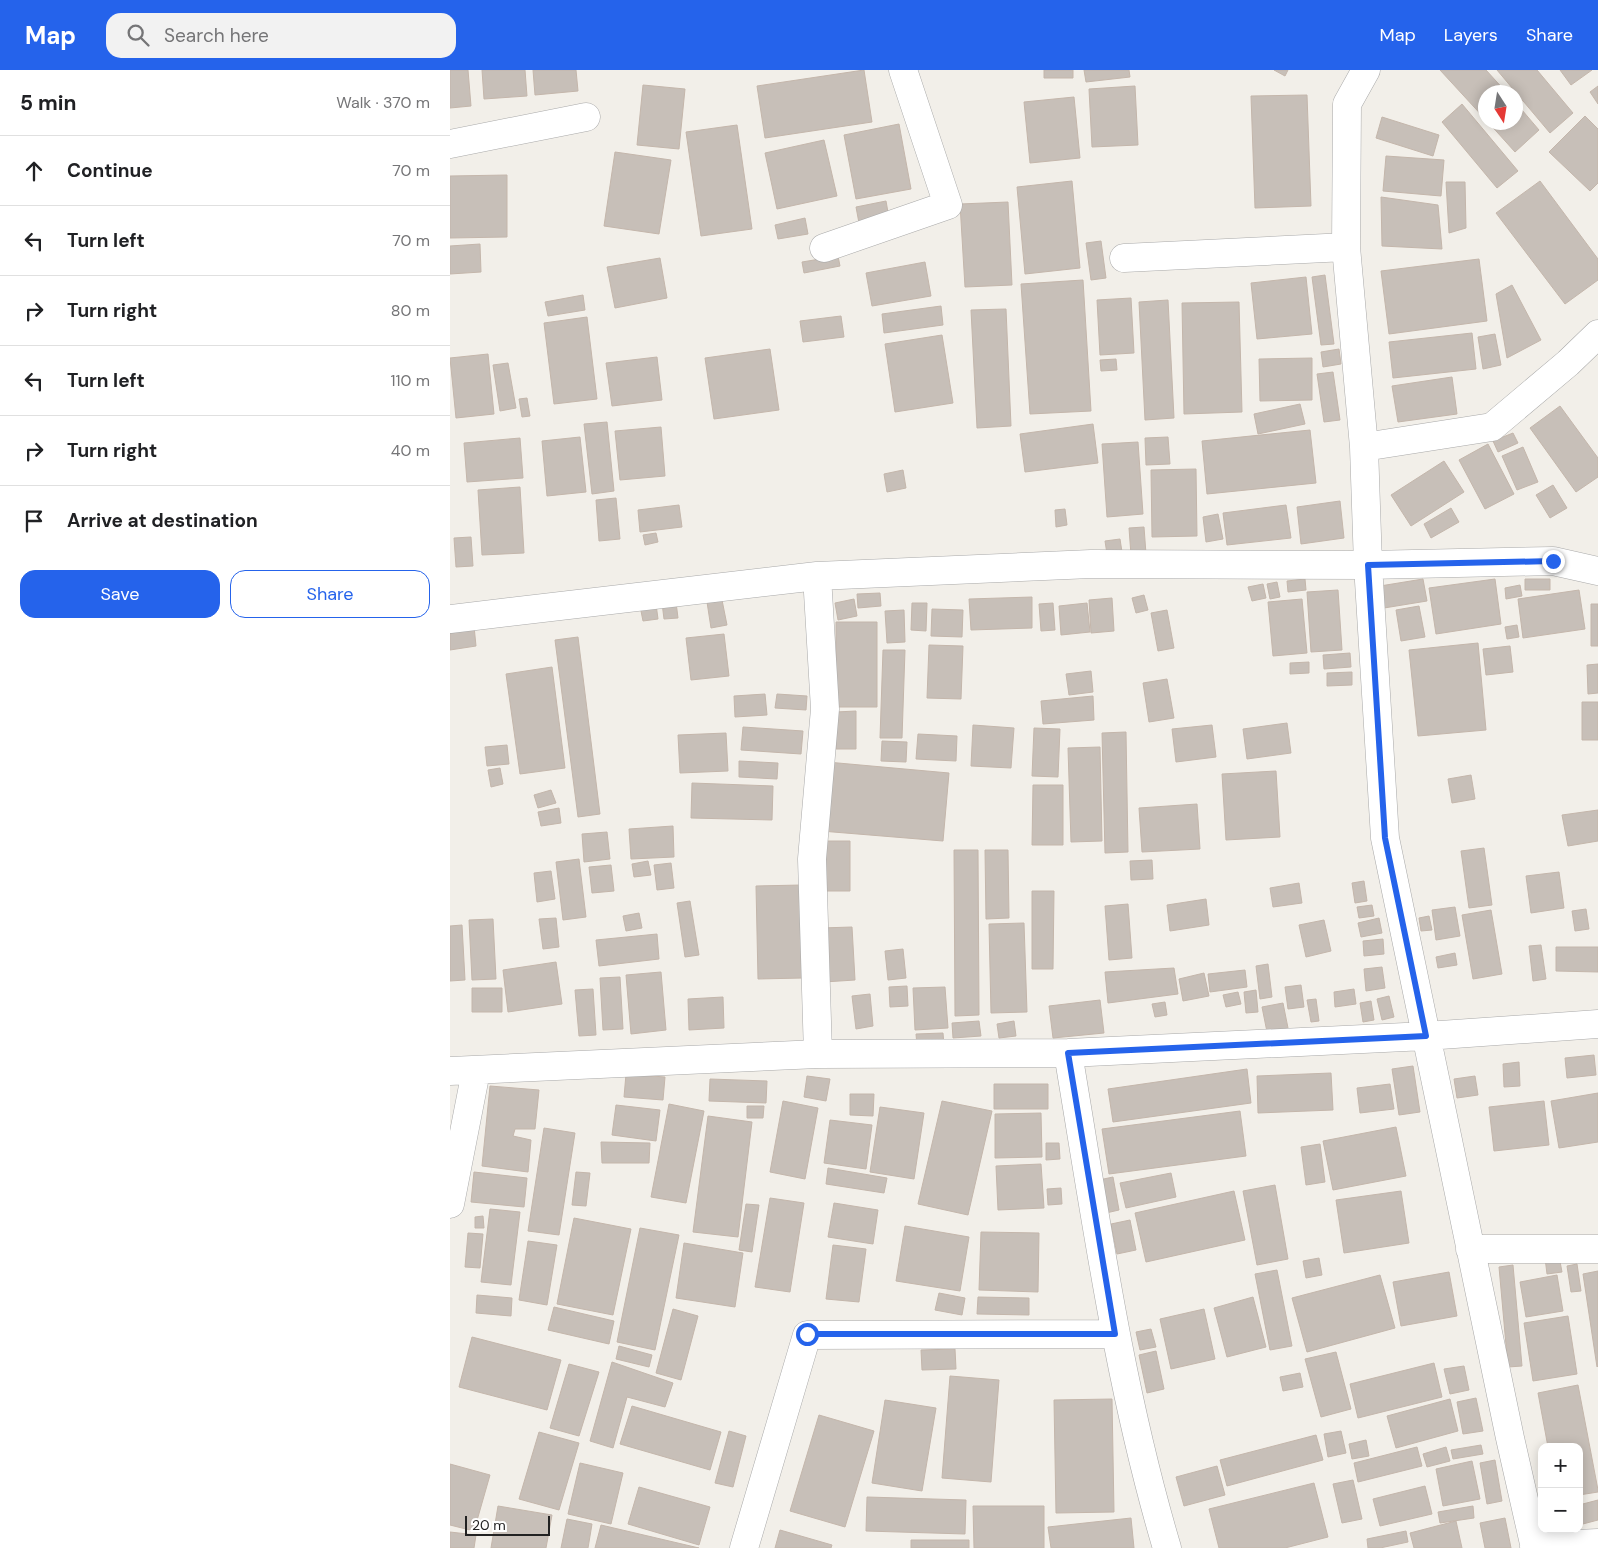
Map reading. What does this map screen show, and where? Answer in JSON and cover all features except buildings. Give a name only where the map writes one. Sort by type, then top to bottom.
[{"type":"street","points":[[824,248],[948,205],[903,70]]},
{"type":"street","points":[[1366,70],[1347,104],[1346,247],[1364,448],[1368,565],[1385,838],[1470,1249],[1535,1547],[1598,1542]]},
{"type":"street","points":[[450,144],[586,117]]},
{"type":"street","points":[[1124,258],[1346,247]]},
{"type":"street","points":[[1364,448],[1492,427],[1568,363],[1598,334]]},
{"type":"street","points":[[450,620],[817,576],[1091,564],[1368,565],[1553,561],[1598,571]]},
{"type":"street","points":[[817,576],[825,709],[812,859],[818,1054]]},
{"type":"street","points":[[450,1204],[463,1071],[818,1054],[1068,1053],[1426,1036],[1598,1024]]},
{"type":"street","points":[[1068,1053],[1115,1334],[1155,1509],[1167,1548]]},
{"type":"street","points":[[1470,1249],[1598,1249]]},
{"type":"street","points":[[744,1548],[807,1334],[1115,1334]]},
{"type":"route","points":[[807,1334],[1115,1334],[1068,1053],[1426,1036],[1385,838],[1368,565],[1553,561]]}]
